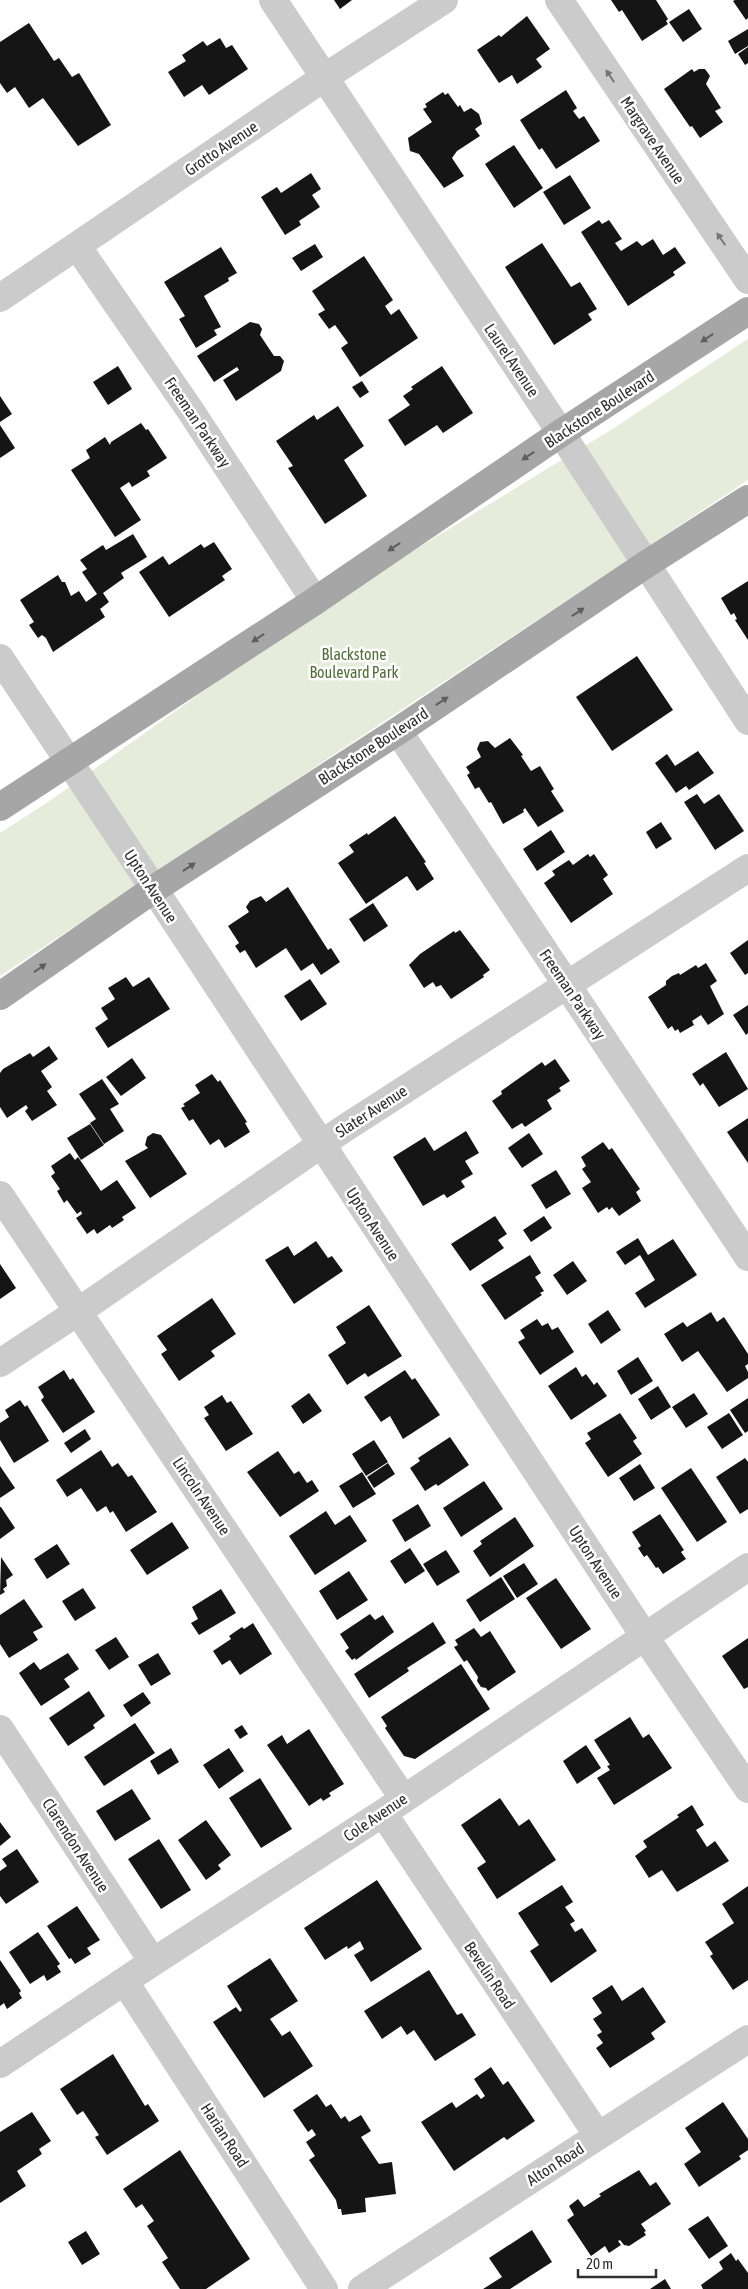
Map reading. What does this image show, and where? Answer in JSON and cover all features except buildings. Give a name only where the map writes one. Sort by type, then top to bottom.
[{"type":"main road","name":"Blackstone Boulevard","points":[[0,807],[315,601],[561,434],[748,311]]},
{"type":"main road","name":"Blackstone Boulevard","points":[[0,996],[154,889],[398,730],[645,564],[748,499]]},
{"type":"street","name":"Laurel Avenue","points":[[273,0],[561,434],[748,721]]},
{"type":"street","name":"Grotto Avenue","points":[[0,298],[325,77],[444,0]]},
{"type":"street","name":"Margrave Avenue","points":[[559,0],[748,280]]},
{"type":"street","name":"Freeman Parkway","points":[[77,246],[190,410],[315,601]]},
{"type":"street","name":"Upton Avenue","points":[[0,658],[154,889],[645,1637],[748,1789]]},
{"type":"street","name":"Freeman Parkway","points":[[398,730],[748,1257]]},
{"type":"street","name":"Slater Avenue","points":[[0,1363],[321,1145],[748,868]]},
{"type":"street","name":"Lincoln Avenue","points":[[0,1196],[79,1311],[393,1806]]},
{"type":"street","name":"Cole Avenue","points":[[0,2064],[393,1806],[748,1568]]},
{"type":"street","name":"Clarendon Avenue","points":[[0,1729],[153,1962]]},
{"type":"street","name":"Bevelin Road","points":[[393,1806],[598,2136]]},
{"type":"street","name":"Harian Road","points":[[125,1982],[324,2289]]},
{"type":"street","name":"Alton Road","points":[[362,2289],[748,2039]]},
{"type":"green space","name":"Blackstone Boulevard Park","points":[[748,339],[748,480],[0,976],[0,833],[51,800],[321,607],[611,430]]}]
